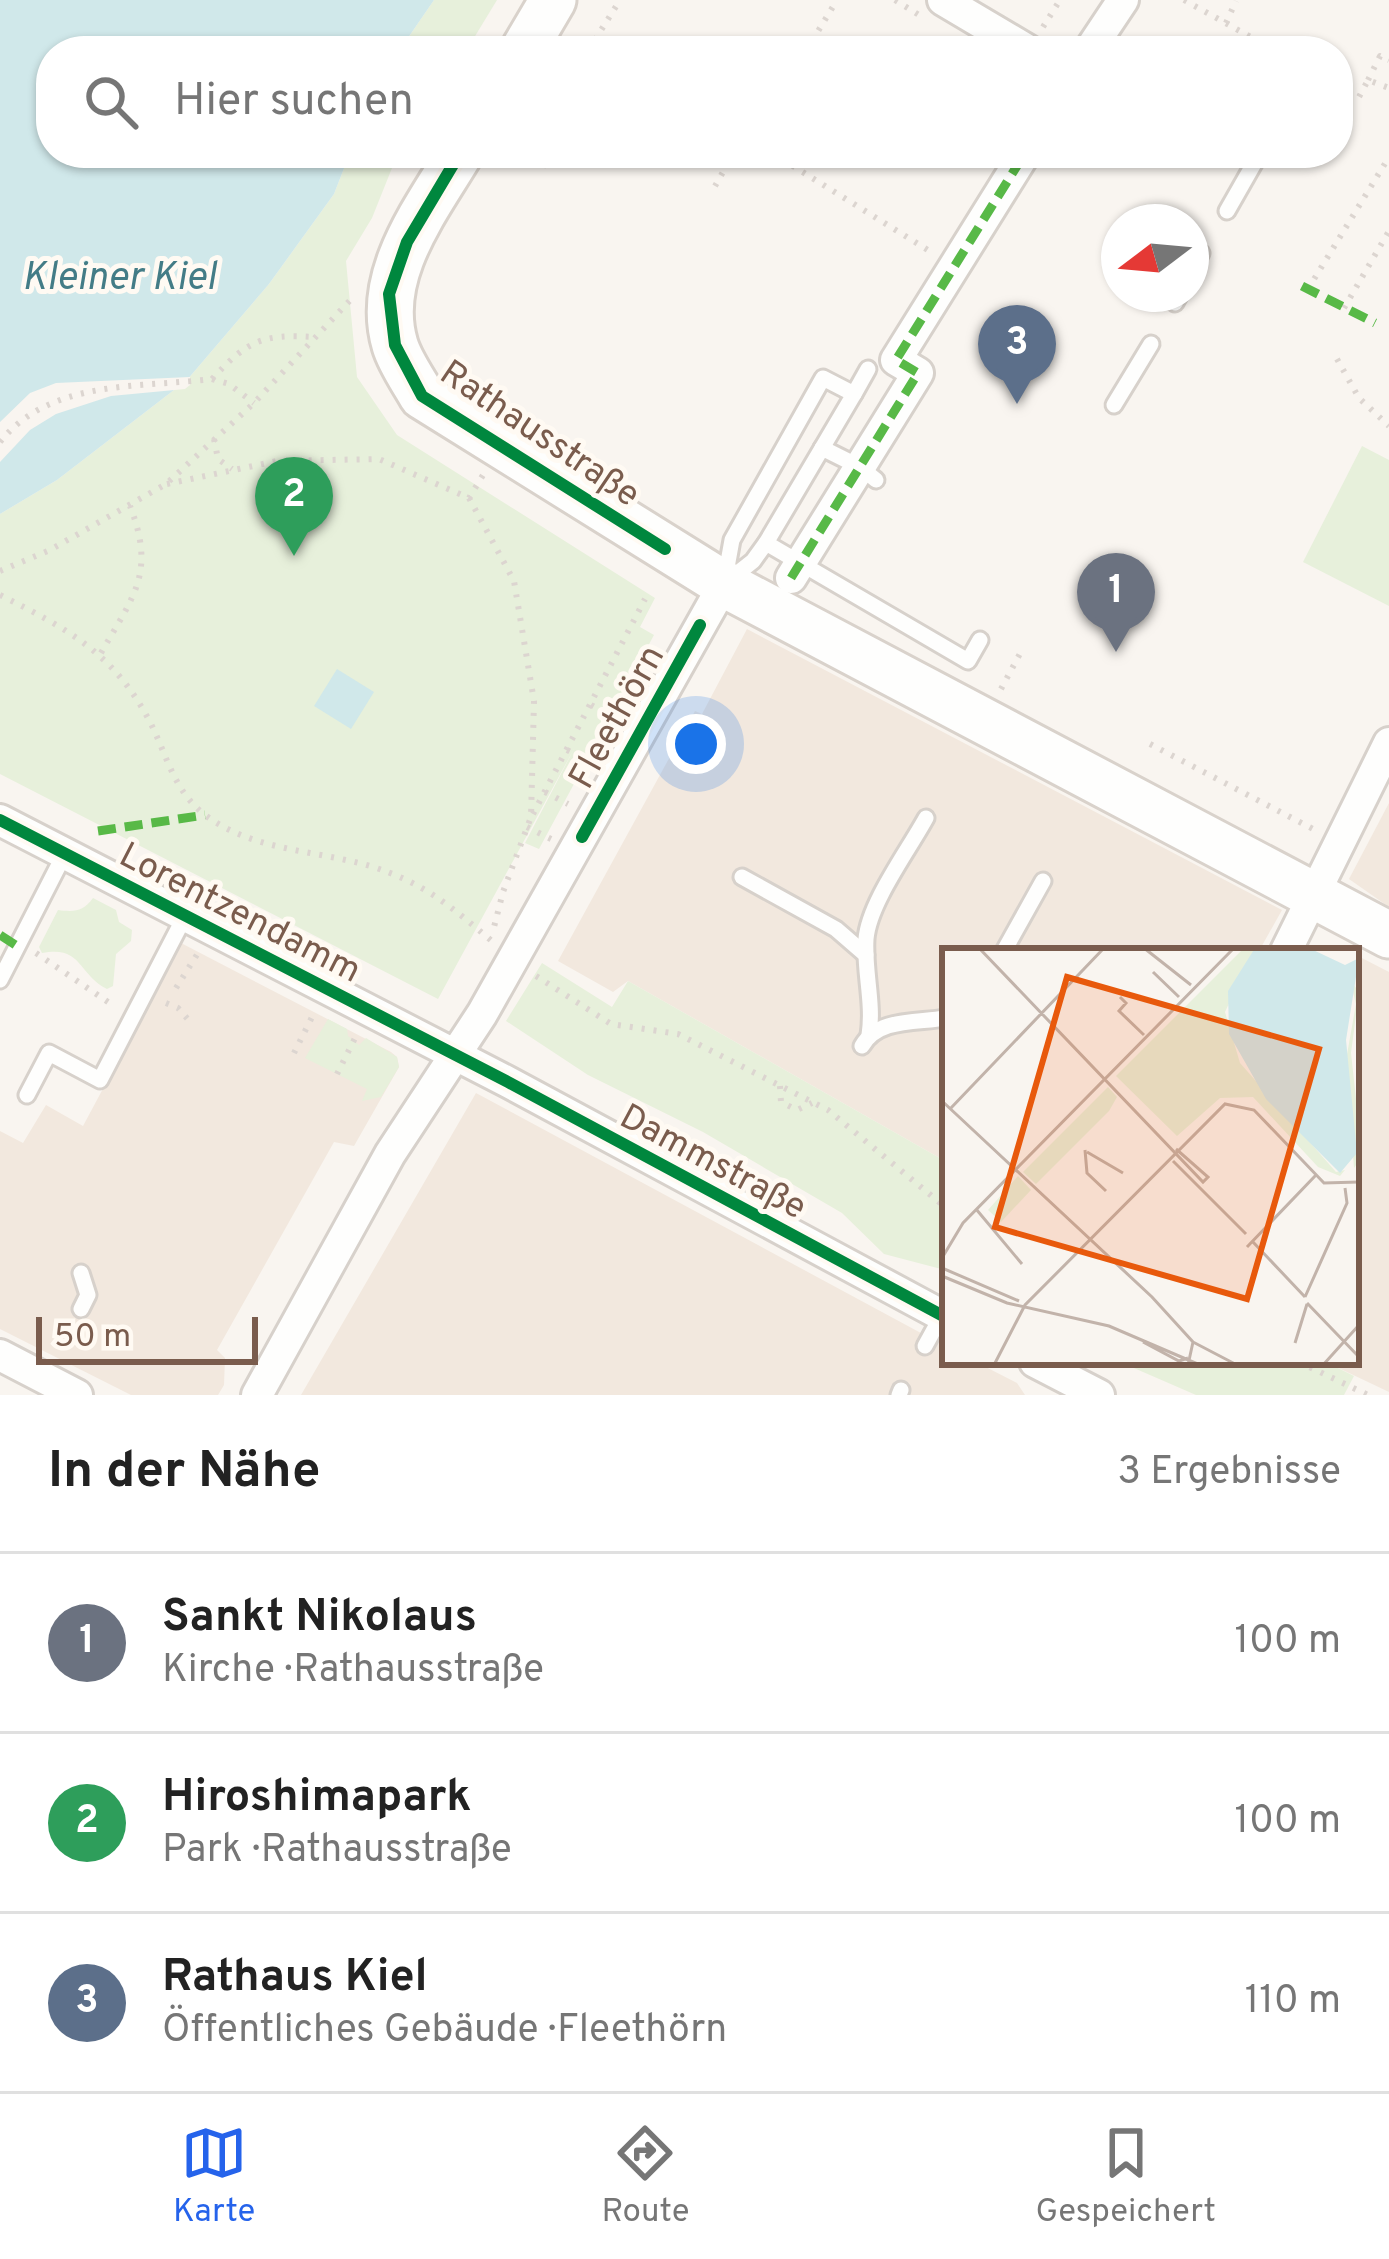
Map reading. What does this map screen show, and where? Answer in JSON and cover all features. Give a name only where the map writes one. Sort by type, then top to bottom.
[{"type":"street","points":[[532,36],[553,0]]},
{"type":"street","points":[[943,0],[1004,36]]},
{"type":"street","points":[[1099,36],[1123,0]]},
{"type":"street","name":"Rathausstraße","points":[[451,168],[407,242],[389,294],[395,345],[422,396],[724,584],[1389,935]]},
{"type":"street","points":[[795,571],[868,473],[918,373],[896,360],[1015,168]]},
{"type":"street","name":"Fleethörn","points":[[257,1395],[390,1154],[454,1056],[496,952],[724,584]]},
{"type":"street","points":[[1288,948],[1389,743]]},
{"type":"street","name":"Lorentzendamm","points":[[0,820],[454,1056]]},
{"type":"street","name":"Dammstraße","points":[[454,1056],[942,1315]]},
{"type":"street","points":[[0,1355],[50,1368],[77,1395]]},
{"type":"street","points":[[1041,1365],[1099,1395]]},
{"type":"lane","points":[[1227,211],[1251,168]]},
{"type":"lane","points":[[1114,405],[1151,344]]},
{"type":"lane","points":[[724,584],[753,561],[766,543],[868,369]]},
{"type":"lane","points":[[724,584],[732,540],[823,378],[854,394]]},
{"type":"lane","points":[[822,448],[868,473]]},
{"type":"lane","points":[[766,543],[795,571],[968,661],[980,640]]},
{"type":"lane","points":[[926,818],[869,921],[866,956],[872,1016],[866,1041],[887,1024],[942,1018]]},
{"type":"lane","points":[[0,980],[65,853]]},
{"type":"lane","points":[[742,877],[836,929],[866,956]]},
{"type":"lane","points":[[1006,948],[1043,881]]},
{"type":"lane","points":[[27,1094],[49,1053],[100,1080],[134,1016],[199,923]]},
{"type":"lane","points":[[81,1274],[88,1295],[81,1309]]},
{"type":"lane","points":[[925,1346],[942,1318]]},
{"type":"path","points":[[815,36],[837,0]]},
{"type":"path","points":[[1184,0],[1249,36]]},
{"type":"path","points":[[1226,23],[1236,1]]},
{"type":"path","points":[[598,36],[624,2]]},
{"type":"path","points":[[1353,99],[1359,97],[1380,56],[1389,59]]},
{"type":"path","points":[[1368,80],[1389,88]]},
{"type":"path","points":[[1308,289],[1389,157]]},
{"type":"path","points":[[715,186],[725,168]]},
{"type":"path","points":[[796,168],[953,266]]},
{"type":"path","points":[[1344,308],[1389,231]]},
{"type":"path","points":[[0,571],[50,550],[166,484],[254,403],[361,290]]},
{"type":"path","points":[[212,379],[236,352],[262,337],[314,338]]},
{"type":"path","points":[[1336,359],[1359,398],[1389,426]]},
{"type":"path","points":[[0,442],[16,421],[59,398],[212,379],[230,384],[254,403]]},
{"type":"path","points":[[214,439],[218,459],[232,469]]},
{"type":"path","points":[[470,498],[501,446]]},
{"type":"path","points":[[166,484],[232,469],[323,458],[379,459],[470,498],[514,581],[534,701],[531,817]]},
{"type":"path","points":[[101,653],[140,585],[143,540],[130,506]]},
{"type":"path","points":[[0,595],[101,653],[149,720],[173,779],[205,814],[252,839],[368,866],[436,893],[496,952],[611,1024],[678,1034],[828,1110],[942,1205]]},
{"type":"path","points":[[496,952],[503,892],[531,817],[645,599]]},
{"type":"path","points":[[985,719],[1023,648]]},
{"type":"path","points":[[1150,744],[1340,843]]},
{"type":"path","points":[[157,1018],[199,923]]},
{"type":"path","points":[[17,946],[134,1016]]},
{"type":"path","points":[[294,1053],[325,988]]},
{"type":"path","points":[[166,1003],[178,1008],[192,1024]]},
{"type":"path","points":[[337,1074],[368,1011]]},
{"type":"path","points":[[780,1086],[781,1102],[797,1110],[812,1103]]},
{"type":"path","points":[[1305,1365],[1368,1395]]},
{"type":"shaded area","points":[[747,629],[1282,910],[1261,948],[942,948],[942,1159],[628,981],[613,992],[558,961],[695,711],[702,714]]},
{"type":"shaded area","points":[[1389,803],[1389,907],[1349,879]]},
{"type":"shaded area","points":[[181,943],[391,1052],[399,1067],[354,1146],[334,1142],[217,1350],[225,1358],[224,1385],[218,1395],[131,1395],[0,1329],[0,1131],[23,1143],[46,1105],[83,1126]]},
{"type":"shaded area","points":[[1359,957],[1389,972],[1389,1392],[1332,1365],[1359,1365]]},
{"type":"shaded area","points":[[476,1093],[942,1344],[942,1365],[982,1365],[1017,1383],[1025,1395],[301,1395]]},
{"type":"green space","points":[[434,0],[497,0],[475,36],[409,36]]},
{"type":"green space","points":[[344,168],[392,168],[372,218],[346,261],[357,377],[397,435],[655,598],[640,627],[654,635],[539,849],[525,843],[575,747],[438,999],[0,774],[0,514],[57,480],[187,380],[269,284],[334,194]]},
{"type":"green space","points":[[1362,446],[1389,460],[1389,606],[1303,562]]},
{"type":"green space","points":[[93,898],[116,910],[119,922],[132,930],[131,941],[116,954],[113,986],[107,989],[72,957],[42,953],[39,947],[58,910],[78,910]]},
{"type":"green space","points":[[542,963],[612,1007],[628,981],[942,1159],[942,1269],[884,1254],[842,1213],[703,1132],[588,1075],[506,1021]]},
{"type":"green space","points":[[328,1019],[347,1029],[359,1045],[366,1038],[397,1057],[399,1067],[381,1097],[362,1101],[367,1089],[305,1058]]},
{"type":"green space","points":[[1127,1365],[1332,1365],[1354,1376],[1344,1395],[1196,1395]]},
{"type":"water","name":"Kleiner Kiel","points":[[0,0],[434,0],[409,36],[36,36],[36,168],[344,168],[334,194],[269,284],[187,380],[57,480],[0,514]]},
{"type":"water","points":[[337,669],[374,692],[351,729],[314,706]]},
{"type":"pier","points":[[190,377],[185,389],[111,396],[56,414],[30,430],[0,462],[0,422],[30,393],[56,383]]},
{"type":"marked path","points":[[791,578],[918,373],[896,360],[1016,168]]},
{"type":"marked path","points":[[1302,286],[1375,323]]},
{"type":"marked path","points":[[98,831],[205,815]]},
{"type":"marked path","points":[[0,935],[17,946]]},
{"type":"cycle path","points":[[451,168],[407,242],[389,294],[395,345],[422,396],[665,549]]},
{"type":"cycle path","points":[[582,837],[700,625]]},
{"type":"cycle path","points":[[0,820],[508,1082],[942,1315]]},
{"type":"place","name":"Rathaus Kiel","points":[[1017,404]]},
{"type":"place","name":"Hiroshimapark","points":[[294,556]]},
{"type":"place","name":"Sankt Nikolaus","points":[[1116,652]]}]
